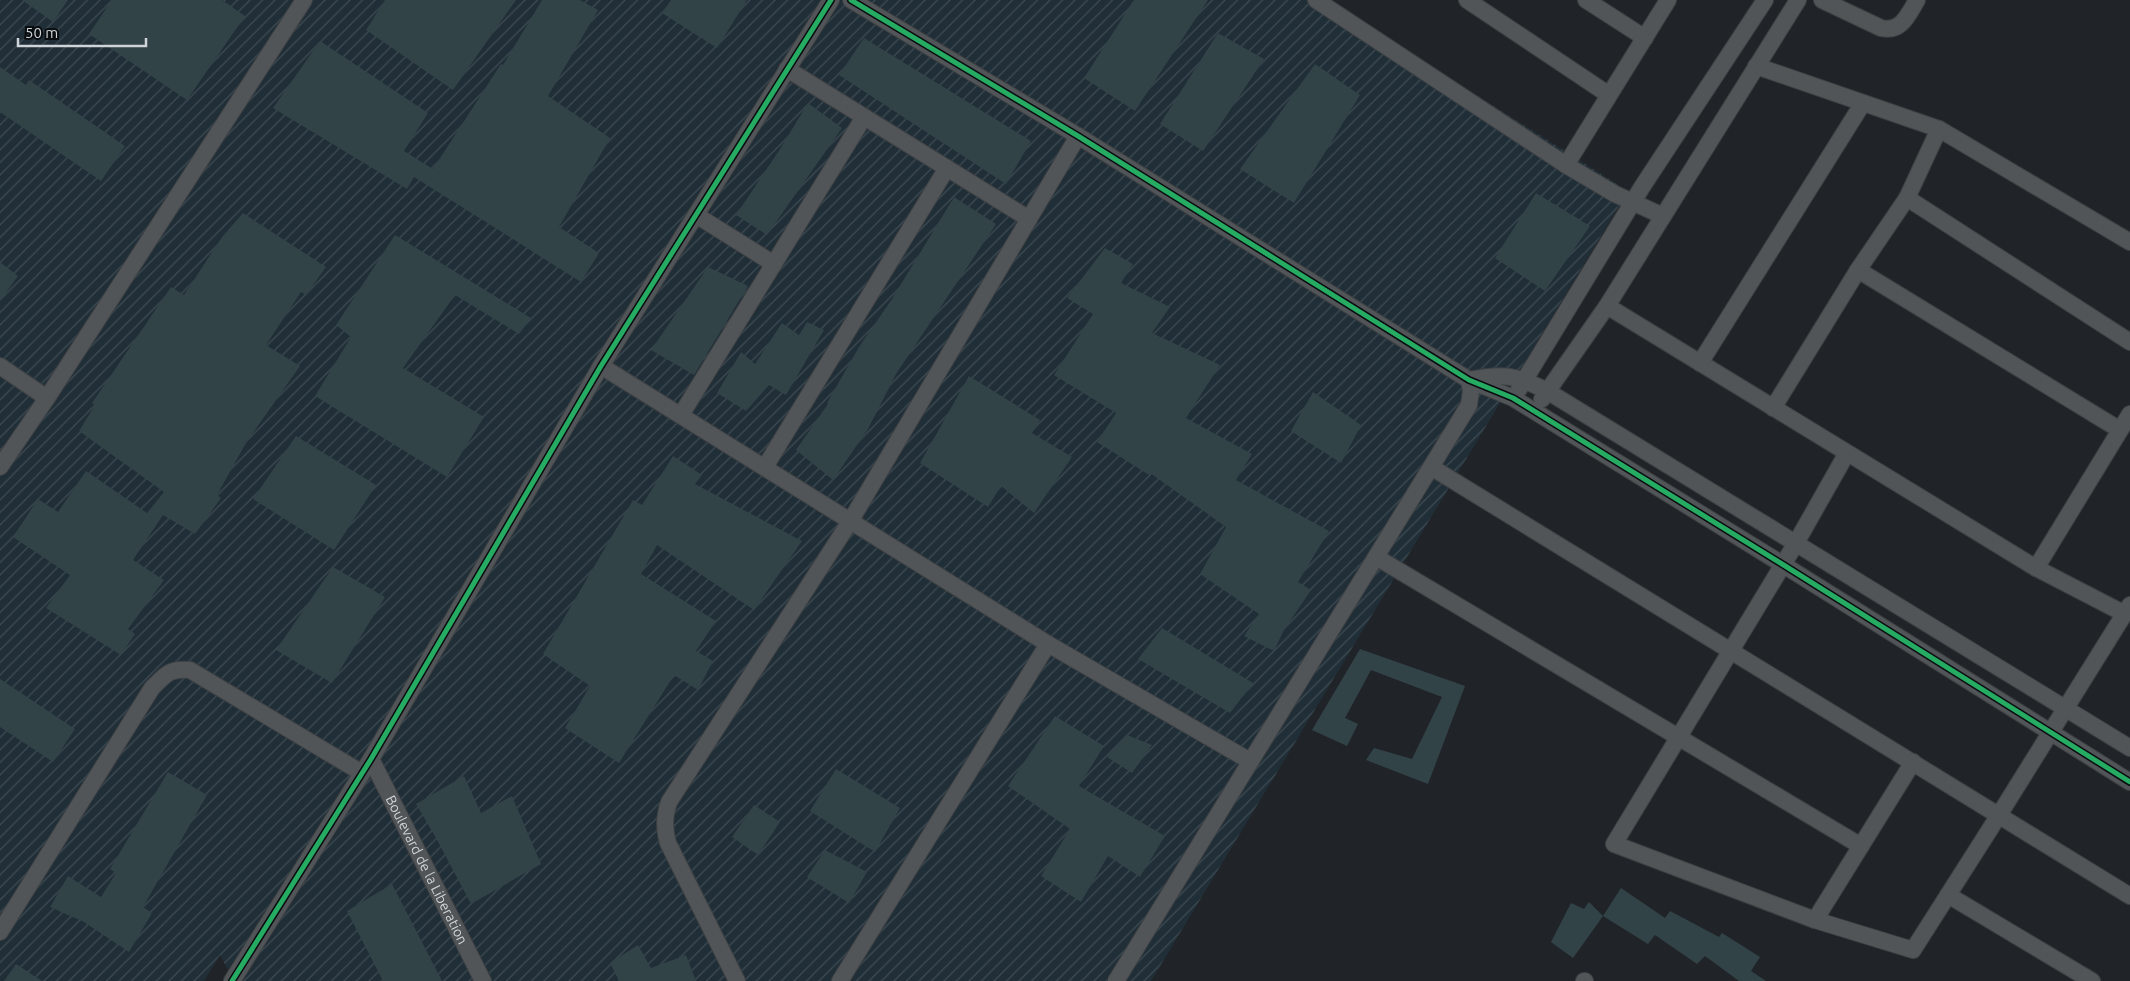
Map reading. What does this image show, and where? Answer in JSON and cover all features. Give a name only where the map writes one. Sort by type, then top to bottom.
[{"type":"street","points":[[0,467],[47,398],[304,0]]},
{"type":"street","points":[[232,981],[366,766],[601,366],[831,0]]},
{"type":"street","points":[[851,0],[1078,136],[1469,380],[1513,398],[2130,782]]},
{"type":"street","points":[[1316,0],[1566,165],[1633,202],[1663,216]]},
{"type":"street","points":[[1467,0],[1609,95]]},
{"type":"street","points":[[1587,0],[1645,38]]},
{"type":"street","points":[[1566,165],[1668,0]]},
{"type":"street","points":[[1513,398],[1633,202],[1765,0]]},
{"type":"street","points":[[1534,411],[1606,306],[1798,0]]},
{"type":"street","points":[[1822,0],[1888,30],[1902,24],[1917,0]]},
{"type":"street","points":[[1756,66],[1939,130],[2130,242]]},
{"type":"street","points":[[787,69],[1029,219]]},
{"type":"street","points":[[1700,363],[1863,103]]},
{"type":"street","points":[[681,415],[864,116]]},
{"type":"street","points":[[1773,408],[1858,270],[1907,198],[1939,130]]},
{"type":"street","points":[[737,981],[668,843],[664,830],[669,802],[851,520],[1078,136]]},
{"type":"street","points":[[765,466],[947,168]]},
{"type":"street","points":[[1907,198],[2130,342]]},
{"type":"street","points":[[696,214],[774,264]]},
{"type":"street","points":[[1858,270],[2120,430]]},
{"type":"street","points":[[1606,306],[2036,568],[2127,610],[1912,950],[1815,920],[1614,844],[1677,736],[1796,543],[1847,453]]},
{"type":"street","points":[[0,366],[47,398]]},
{"type":"street","points":[[601,366],[765,466],[1048,644],[1250,761]]},
{"type":"street","points":[[1469,380],[1506,375],[1524,379],[1547,391],[2130,748]]},
{"type":"street","points":[[1116,981],[1469,406],[1471,390],[1469,380]]},
{"type":"street","points":[[2036,568],[2130,414]]},
{"type":"street","points":[[1431,467],[2130,896]]},
{"type":"street","points":[[1376,557],[1861,846]]},
{"type":"street","points":[[840,981],[1048,644]]},
{"type":"street","points":[[0,932],[152,688],[167,673],[178,669],[190,670],[366,766]]},
{"type":"street","points":[[1815,920],[1912,762]]},
{"type":"street","name":"Boulevard de la Liberation","points":[[366,766],[483,981]]},
{"type":"street","points":[[1948,895],[2092,981]]},
{"type":"shaded area","points":[[0,0],[1326,0],[1628,191],[1151,981],[234,981],[220,955],[204,981],[0,981]]},
{"type":"building","points":[[22,0],[68,0],[53,22]]},
{"type":"building","points":[[112,0],[222,0],[245,16],[187,100],[89,34]]},
{"type":"building","points":[[385,0],[516,0],[453,90],[366,30]]},
{"type":"building","points":[[542,0],[580,0],[598,10],[548,96],[610,138],[559,227],[599,253],[581,282],[414,177],[407,189],[273,108],[320,41],[428,113],[404,151],[433,169],[501,64],[503,65]]},
{"type":"building","points":[[671,0],[747,0],[717,48],[662,13]]},
{"type":"building","points":[[1134,0],[1208,0],[1135,111],[1084,78]]},
{"type":"building","points":[[1218,33],[1264,59],[1203,151],[1160,124]]},
{"type":"building","points":[[864,38],[1031,141],[1006,184],[839,75]]},
{"type":"building","points":[[1315,64],[1360,95],[1294,203],[1240,169]]},
{"type":"building","points":[[0,67],[26,85],[29,80],[125,146],[101,181],[0,112]]},
{"type":"building","points":[[808,103],[842,128],[767,235],[736,215]]},
{"type":"building","points":[[1536,193],[1590,226],[1545,291],[1495,258]]},
{"type":"building","points":[[954,197],[996,224],[896,374],[868,429],[833,480],[796,450],[828,404],[859,347],[892,299]]},
{"type":"building","points":[[243,213],[326,267],[306,295],[301,292],[266,345],[300,366],[246,443],[217,495],[221,498],[195,534],[163,515],[133,560],[164,580],[128,629],[135,634],[121,655],[46,608],[70,575],[13,537],[38,499],[58,512],[86,471],[147,513],[164,492],[79,431],[95,405],[92,403],[171,287],[184,295],[222,237]]},
{"type":"building","points":[[395,235],[531,318],[519,334],[455,295],[403,368],[484,417],[447,477],[315,396],[351,337],[336,325]]},
{"type":"building","points":[[1105,248],[1133,264],[1121,283],[1170,307],[1152,333],[1220,365],[1186,418],[1252,454],[1236,480],[1329,531],[1298,582],[1311,590],[1284,630],[1274,651],[1244,636],[1259,614],[1200,574],[1226,527],[1150,473],[1149,475],[1097,442],[1116,413],[1054,375],[1093,314],[1067,298]]},
{"type":"building","points":[[0,262],[18,276],[0,301]]},
{"type":"building","points":[[708,267],[748,286],[694,375],[651,350]]},
{"type":"building","points":[[807,322],[824,330],[786,395],[769,385],[746,411],[717,393],[741,352],[755,364],[782,323],[799,335]]},
{"type":"building","points":[[969,376],[1040,420],[1032,433],[1072,457],[1034,513],[1001,486],[988,507],[920,463]]},
{"type":"building","points":[[1313,392],[1361,425],[1341,463],[1291,431]]},
{"type":"building","points":[[296,436],[376,485],[334,550],[253,499]]},
{"type":"building","points":[[673,456],[702,475],[695,484],[802,541],[754,610],[657,545],[641,574],[716,621],[696,651],[713,661],[698,690],[674,675],[619,763],[565,728],[590,686],[543,654],[633,500],[642,505]]},
{"type":"building","points":[[333,567],[385,597],[332,683],[276,650]]},
{"type":"building","points":[[1162,628],[1253,683],[1230,713],[1138,659]]},
{"type":"building","points":[[1360,649],[1465,686],[1428,784],[1366,760],[1374,748],[1412,759],[1442,697],[1371,670],[1345,718],[1358,724],[1347,746],[1312,730]]},
{"type":"building","points":[[0,679],[75,729],[53,762],[0,727]]},
{"type":"building","points":[[1055,716],[1104,746],[1079,786],[1165,836],[1140,877],[1108,856],[1081,902],[1041,876],[1070,829],[1008,786]]},
{"type":"building","points":[[1127,735],[1152,745],[1132,773],[1107,757]]},
{"type":"building","points":[[836,769],[900,808],[875,852],[810,811]]},
{"type":"building","points":[[168,772],[207,795],[143,907],[152,913],[129,952],[84,922],[50,907],[68,876],[101,897],[116,873],[110,869]]},
{"type":"building","points":[[464,776],[481,813],[512,796],[541,864],[471,904],[416,804]]},
{"type":"building","points":[[754,805],[780,822],[758,855],[732,837]]},
{"type":"building","points":[[825,850],[867,872],[849,903],[807,877]]},
{"type":"building","points":[[392,884],[442,981],[383,981],[347,911]]},
{"type":"building","points":[[1621,888],[1665,918],[1670,911],[1719,937],[1722,933],[1760,957],[1751,971],[1766,981],[1739,981],[1705,956],[1697,964],[1655,935],[1648,944],[1603,916]]},
{"type":"building","points":[[1589,902],[1603,916],[1573,958],[1551,942],[1571,903],[1584,909]]},
{"type":"building","points":[[638,945],[651,968],[686,955],[696,981],[619,981],[610,963]]},
{"type":"building","points":[[16,964],[42,981],[4,981]]},
{"type":"cycle path","points":[[232,981],[371,759],[601,366],[831,0]]},
{"type":"cycle path","points":[[851,0],[1078,136],[1469,380],[1513,398],[2130,782]]}]
